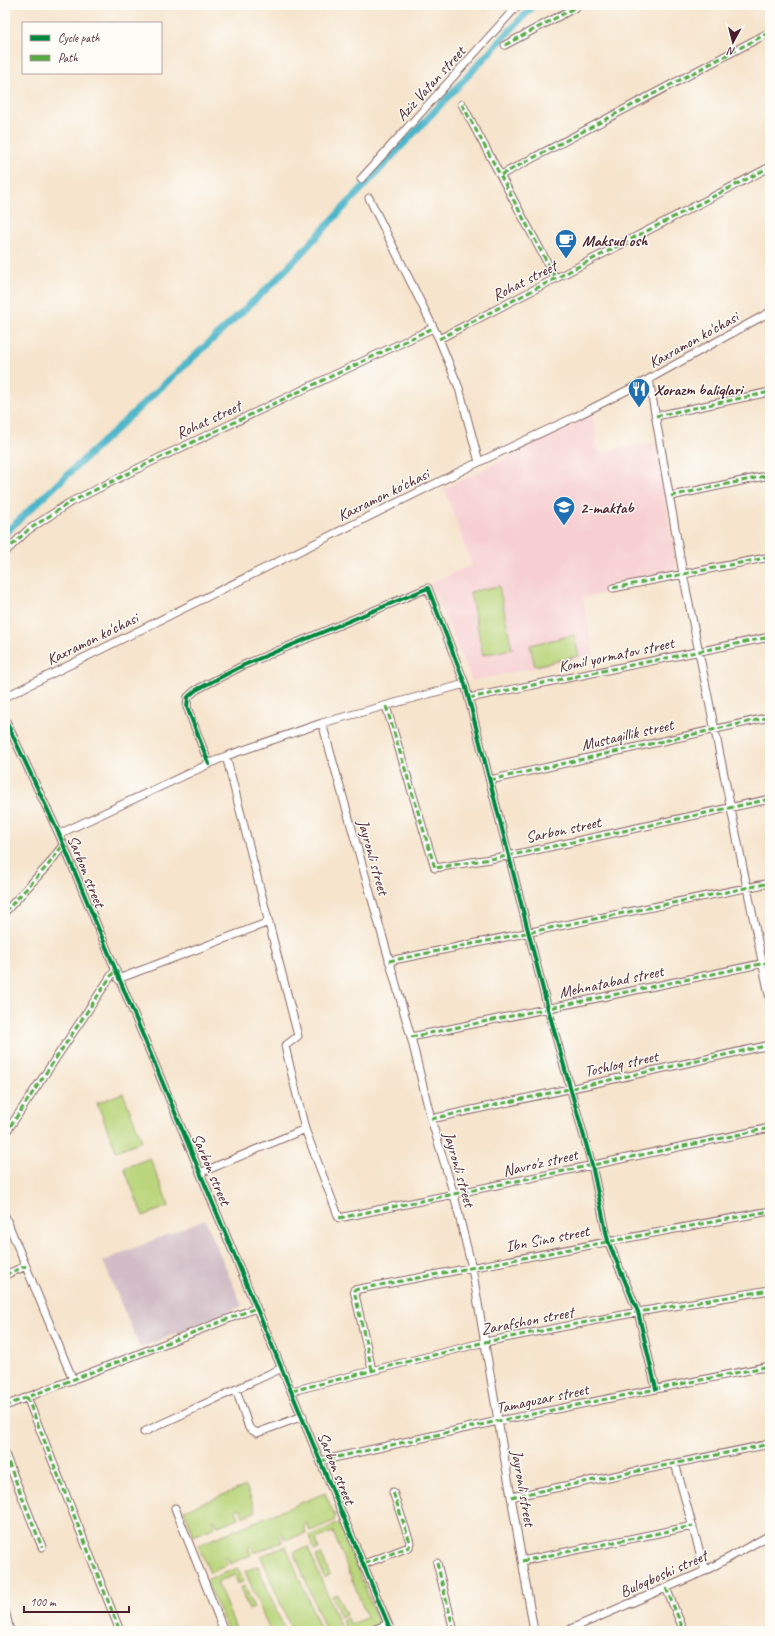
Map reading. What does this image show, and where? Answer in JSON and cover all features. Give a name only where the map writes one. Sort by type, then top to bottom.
[{"type":"street","name":"Aziz Vatan street","points":[[361,179],[518,5]]},
{"type":"street","points":[[505,45],[580,5]]},
{"type":"street","points":[[501,175],[770,32]]},
{"type":"street","points":[[462,104],[556,279]]},
{"type":"street","name":"Rohat street","points":[[439,339],[770,167]]},
{"type":"street","points":[[369,198],[439,339],[460,388],[479,462]]},
{"type":"street","name":"Kaxramon ko'chasi","points":[[5,697],[479,462],[578,416],[649,379],[770,312]]},
{"type":"street","name":"Rohat street","points":[[5,552],[28,530],[69,503],[155,460],[433,328]]},
{"type":"street","points":[[649,379],[671,496],[683,574],[748,887],[767,963],[770,1000]]},
{"type":"street","points":[[656,416],[770,392]]},
{"type":"street","points":[[671,496],[770,475]]},
{"type":"street","points":[[612,588],[770,557]]},
{"type":"street","points":[[209,764],[187,707],[188,697],[196,690],[244,665],[428,588],[469,698],[508,856],[530,933],[548,1009],[592,1165],[608,1241],[638,1312],[656,1389]]},
{"type":"street","name":"Komil yormatov street","points":[[469,698],[770,637]]},
{"type":"street","points":[[58,834],[226,756],[322,724],[465,684]]},
{"type":"street","name":"Sarbon street","points":[[386,706],[435,868],[508,856],[770,799]]},
{"type":"street","name":"Mustaqillik street","points":[[490,780],[715,728],[770,717]]},
{"type":"street","name":"Sarbon street","points":[[5,719],[63,845],[256,1308],[303,1416],[320,1461],[390,1628]]},
{"type":"street","name":"Jayronli street","points":[[322,724],[411,1037],[431,1120],[454,1196],[472,1268],[486,1342],[534,1631]]},
{"type":"street","points":[[200,1173],[305,1129],[285,1046],[298,1036],[226,756]]},
{"type":"street","points":[[5,912],[49,864],[63,845]]},
{"type":"street","points":[[389,961],[530,933],[770,882]]},
{"type":"street","points":[[118,979],[269,922]]},
{"type":"street","name":"Mehnatаbаd street","points":[[411,1037],[767,963]]},
{"type":"street","points":[[5,1134],[115,970]]},
{"type":"street","name":"Toshloq street","points":[[431,1120],[770,1045]]},
{"type":"street","name":"Navro'z street","points":[[305,1129],[340,1218],[454,1196],[592,1165],[770,1128]]},
{"type":"street","name":"Ibn Sino street","points":[[372,1370],[354,1290],[770,1211]]},
{"type":"street","points":[[5,1216],[73,1380]]},
{"type":"street","points":[[5,1275],[26,1266]]},
{"type":"street","name":"Zarafshon street","points":[[292,1391],[486,1342],[638,1312],[770,1290]]},
{"type":"street","points":[[5,1406],[256,1308]]},
{"type":"street","name":"Tamaguzar street","points":[[320,1461],[498,1421],[770,1366]]},
{"type":"street","points":[[144,1432],[282,1368]]},
{"type":"street","points":[[236,1390],[249,1428],[257,1433],[303,1416]]},
{"type":"street","points":[[27,1397],[120,1631]]},
{"type":"street","points":[[512,1497],[770,1444]]},
{"type":"street","points":[[5,1454],[42,1547]]},
{"type":"street","points":[[675,1464],[705,1570]]},
{"type":"street","points":[[364,1564],[409,1547],[410,1542],[393,1492]]},
{"type":"street","points":[[175,1508],[224,1631]]},
{"type":"street","points":[[522,1561],[692,1526]]},
{"type":"street","name":"Buloqboshi street","points":[[566,1631],[705,1570],[770,1535]]},
{"type":"street","points":[[437,1563],[454,1631]]},
{"type":"street","points":[[666,1588],[684,1631]]},
{"type":"street","points":[[5,1610],[10,1631]]},
{"type":"street","points":[[371,1631],[390,1628]]},
{"type":"shaded area","name":"2-maktab","points":[[592,415],[599,452],[655,443],[677,570],[609,583],[612,591],[583,598],[594,655],[472,681],[430,583],[472,565],[444,489]]},
{"type":"shaded area","points":[[205,1219],[242,1306],[140,1348],[103,1261]]},
{"type":"green space","points":[[499,586],[512,649],[483,655],[470,592]]},
{"type":"green space","points":[[574,635],[579,656],[535,666],[530,645]]},
{"type":"green space","points":[[123,1093],[142,1141],[116,1151],[97,1103]]},
{"type":"green space","points":[[150,1158],[169,1206],[143,1216],[124,1168]]},
{"type":"green space","points":[[246,1486],[256,1511],[243,1517],[240,1508],[236,1510],[239,1518],[218,1526],[214,1519],[212,1520],[215,1527],[194,1536],[184,1510]]},
{"type":"green space","points":[[325,1493],[335,1516],[334,1521],[310,1531],[307,1523],[304,1525],[306,1533],[285,1540],[282,1533],[280,1535],[282,1542],[254,1553],[251,1546],[248,1547],[251,1555],[230,1564],[227,1556],[225,1557],[227,1565],[210,1573],[198,1545]]},
{"type":"green space","points":[[340,1523],[379,1624],[360,1631],[346,1631],[342,1620],[347,1618],[350,1625],[367,1617],[333,1532],[316,1539],[319,1549],[314,1550],[309,1536]]},
{"type":"green space","points":[[286,1546],[321,1631],[292,1631],[261,1556]]},
{"type":"green space","points":[[308,1547],[342,1631],[326,1631],[294,1552]]},
{"type":"green space","points":[[321,1554],[330,1575],[324,1577],[316,1556]]},
{"type":"green space","points":[[258,1566],[285,1631],[270,1631],[245,1571]]},
{"type":"green space","points":[[238,1568],[243,1582],[238,1584],[235,1575],[217,1582],[237,1631],[228,1631],[206,1580]]},
{"type":"green space","points":[[245,1586],[254,1608],[249,1610],[240,1588]]},
{"type":"green space","points":[[337,1594],[346,1615],[341,1617],[332,1596]]},
{"type":"waterway","points":[[5,533],[275,281],[534,5]]},
{"type":"marked path","points":[[505,45],[580,5]]},
{"type":"marked path","points":[[501,175],[770,32]]},
{"type":"marked path","points":[[462,104],[556,279]]},
{"type":"marked path","points":[[439,339],[770,167]]},
{"type":"marked path","points":[[5,552],[28,530],[69,503],[155,460],[433,328]]},
{"type":"marked path","points":[[656,416],[770,392]]},
{"type":"marked path","points":[[671,496],[770,475]]},
{"type":"marked path","points":[[613,588],[770,557]]},
{"type":"marked path","points":[[469,698],[770,637]]},
{"type":"marked path","points":[[386,706],[435,868],[508,856],[770,799]]},
{"type":"marked path","points":[[490,780],[770,717]]},
{"type":"marked path","points":[[5,912],[49,864],[63,845]]},
{"type":"marked path","points":[[389,961],[770,883]]},
{"type":"marked path","points":[[411,1037],[770,962]]},
{"type":"marked path","points":[[5,1134],[115,970]]},
{"type":"marked path","points":[[431,1119],[770,1045]]},
{"type":"marked path","points":[[339,1218],[770,1128]]},
{"type":"marked path","points":[[372,1370],[354,1290],[770,1211]]},
{"type":"marked path","points":[[5,1275],[26,1266]]},
{"type":"marked path","points":[[292,1391],[485,1342],[638,1312],[770,1290]]},
{"type":"marked path","points":[[5,1406],[256,1308]]},
{"type":"marked path","points":[[320,1461],[498,1421],[770,1366]]},
{"type":"marked path","points":[[27,1397],[120,1631]]},
{"type":"marked path","points":[[511,1497],[770,1444]]},
{"type":"marked path","points":[[5,1454],[42,1547]]},
{"type":"marked path","points":[[364,1564],[409,1547],[410,1542],[393,1492]]},
{"type":"marked path","points":[[522,1561],[693,1526]]},
{"type":"marked path","points":[[437,1563],[454,1631]]},
{"type":"marked path","points":[[666,1588],[684,1631]]},
{"type":"marked path","points":[[5,1610],[10,1631]]},
{"type":"cycle path","points":[[209,764],[187,707],[188,697],[196,690],[244,665],[428,588],[465,684],[548,1009],[592,1165],[608,1241],[638,1312],[656,1389]]},
{"type":"cycle path","points":[[5,719],[59,834],[391,1631]]},
{"type":"place","name":"Maksud osh","points":[[566,260]]},
{"type":"place","name":"Xorazm baliqlari","points":[[639,408]]},
{"type":"place","name":"2-maktab","points":[[564,526]]}]
